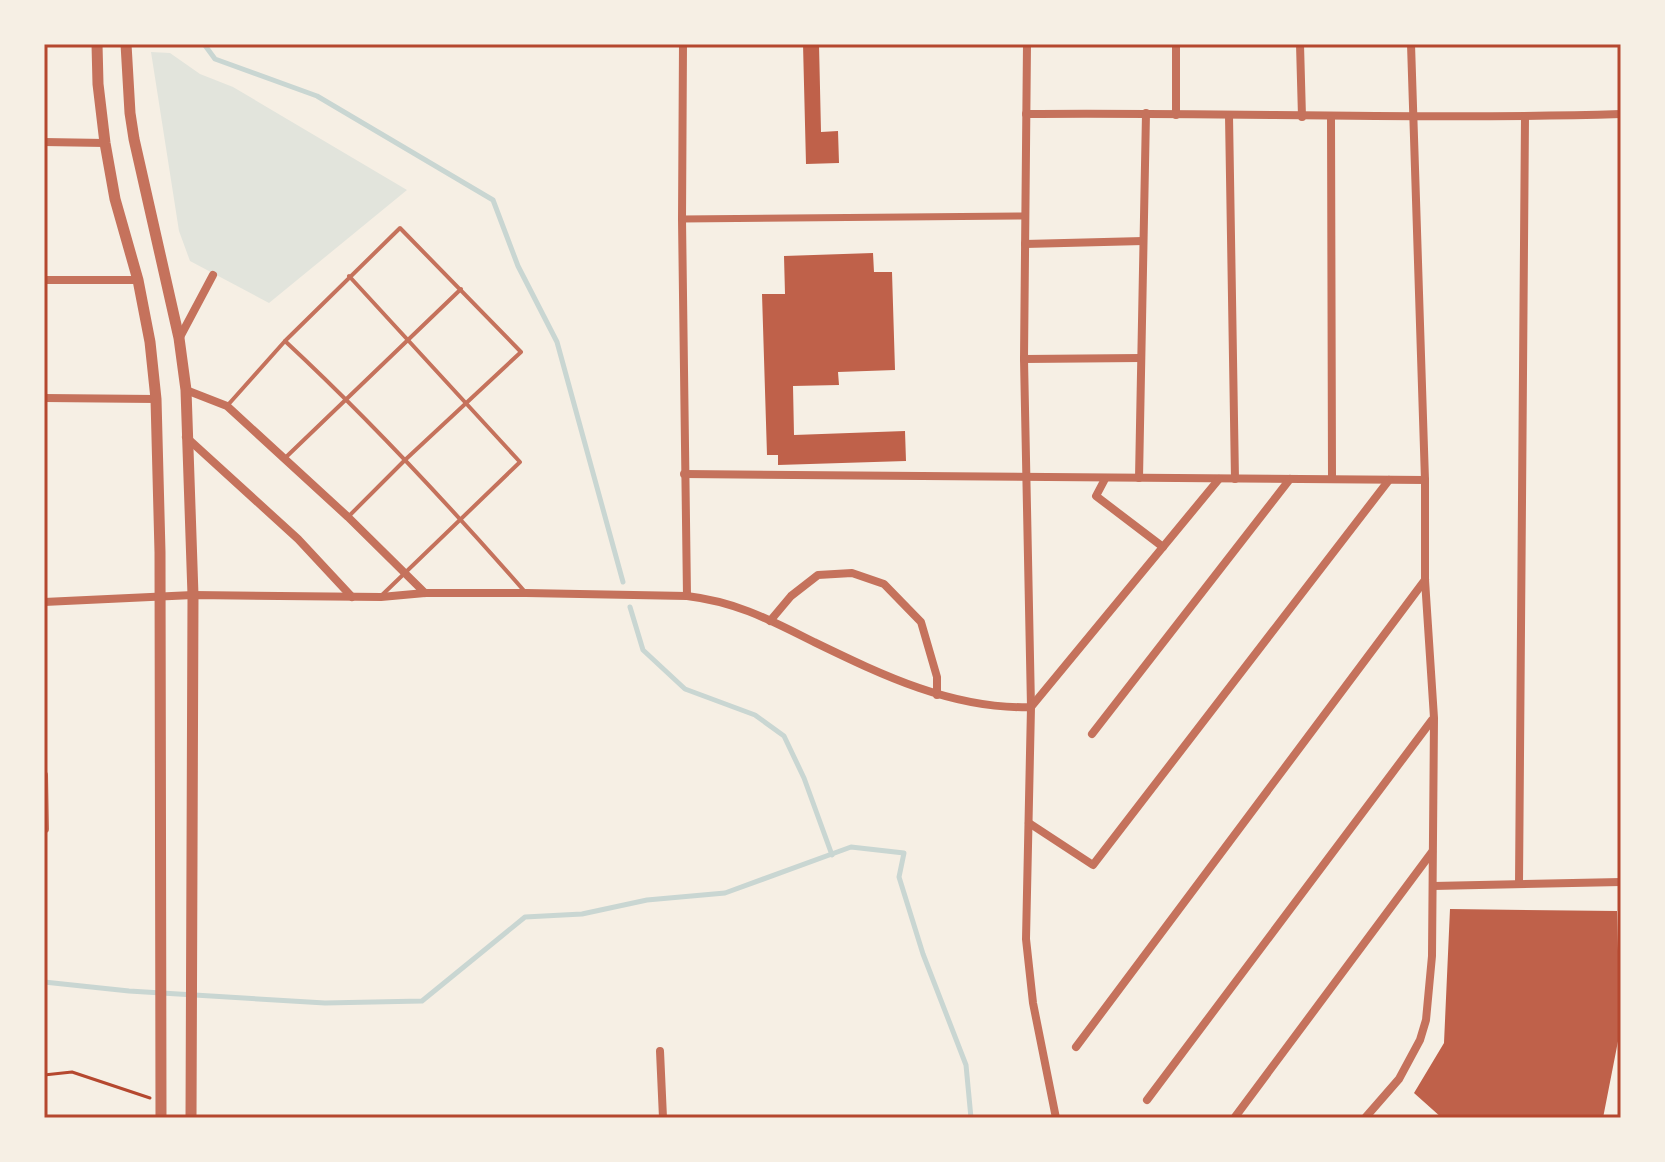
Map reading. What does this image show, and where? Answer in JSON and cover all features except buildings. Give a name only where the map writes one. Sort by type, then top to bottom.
[{"type":"street","points":[[97,44],[105,143],[115,199],[138,280],[150,342],[156,399],[160,597],[161,1118]]},
{"type":"street","points":[[126,44],[134,139],[179,338],[186,390],[193,595],[191,1118]]},
{"type":"street","points":[[683,44],[687,596]]},
{"type":"street","points":[[1027,44],[1024,359],[1031,707],[1026,939],[1033,1003],[1056,1118]]},
{"type":"street","points":[[1176,44],[1176,115]]},
{"type":"street","points":[[1300,44],[1302,117]]},
{"type":"street","points":[[1365,1118],[1411,1061],[1426,1020],[1432,956],[1434,718],[1425,580],[1425,480],[1411,44]]},
{"type":"street","points":[[1139,478],[1146,113]]},
{"type":"street","points":[[1026,114],[1302,117],[1621,114]]},
{"type":"street","points":[[1229,116],[1235,479]]},
{"type":"street","points":[[1331,117],[1332,479]]},
{"type":"street","points":[[1519,884],[1525,117]]},
{"type":"street","points":[[44,142],[105,143]]},
{"type":"street","points":[[682,219],[1024,216]]},
{"type":"street","points":[[1025,244],[1143,241]]},
{"type":"street","points":[[179,338],[213,275]]},
{"type":"street","points":[[44,280],[138,280]]},
{"type":"street","points":[[1024,359],[1141,358]]},
{"type":"street","points":[[186,390],[227,406],[425,593]]},
{"type":"street","points":[[44,398],[156,399]]},
{"type":"street","points":[[186,437],[298,539],[352,597]]},
{"type":"street","points":[[684,474],[1425,480]]},
{"type":"street","points":[[1105,479],[1096,496],[1163,547]]},
{"type":"street","points":[[44,602],[193,595],[381,597],[425,593],[526,593],[687,596],[713,599],[750,610],[896,679],[937,695],[1003,708],[1031,707],[1219,479]]},
{"type":"street","points":[[1092,734],[1290,479]]},
{"type":"street","points":[[1029,823],[1093,865],[1389,480]]},
{"type":"street","points":[[770,621],[791,596],[818,575],[852,573],[884,584],[921,622],[937,677],[937,695]]},
{"type":"street","points":[[1076,1047],[1425,580]]},
{"type":"street","points":[[1147,1100],[1434,718]]},
{"type":"street","points":[[44,775],[45,829]]},
{"type":"street","points":[[1235,1117],[1433,851]]},
{"type":"street","points":[[1433,886],[1621,882]]},
{"type":"street","points":[[660,1051],[663,1118]]},
{"type":"lane","points":[[227,406],[285,341],[400,228],[521,352],[348,517]]},
{"type":"lane","points":[[349,276],[520,462],[381,597]]},
{"type":"lane","points":[[283,459],[461,289]]},
{"type":"lane","points":[[285,341],[345,397],[462,520],[526,593]]},
{"type":"path","points":[[44,1075],[72,1072],[161,1101]]},
{"type":"shaded area","points":[[151,52],[170,53],[200,74],[233,87],[407,190],[269,303],[190,261],[179,231]]},
{"type":"waterway","points":[[204,44],[215,59],[317,96],[493,200],[518,266],[557,342],[623,582]]},
{"type":"waterway","points":[[630,607],[643,650],[685,689],[755,715],[784,736],[804,778],[832,855]]},
{"type":"waterway","points":[[44,982],[129,991],[325,1003],[422,1001],[525,917],[582,914],[647,900],[725,893],[851,847],[904,853],[899,877],[923,954],[966,1065],[971,1118]]}]
